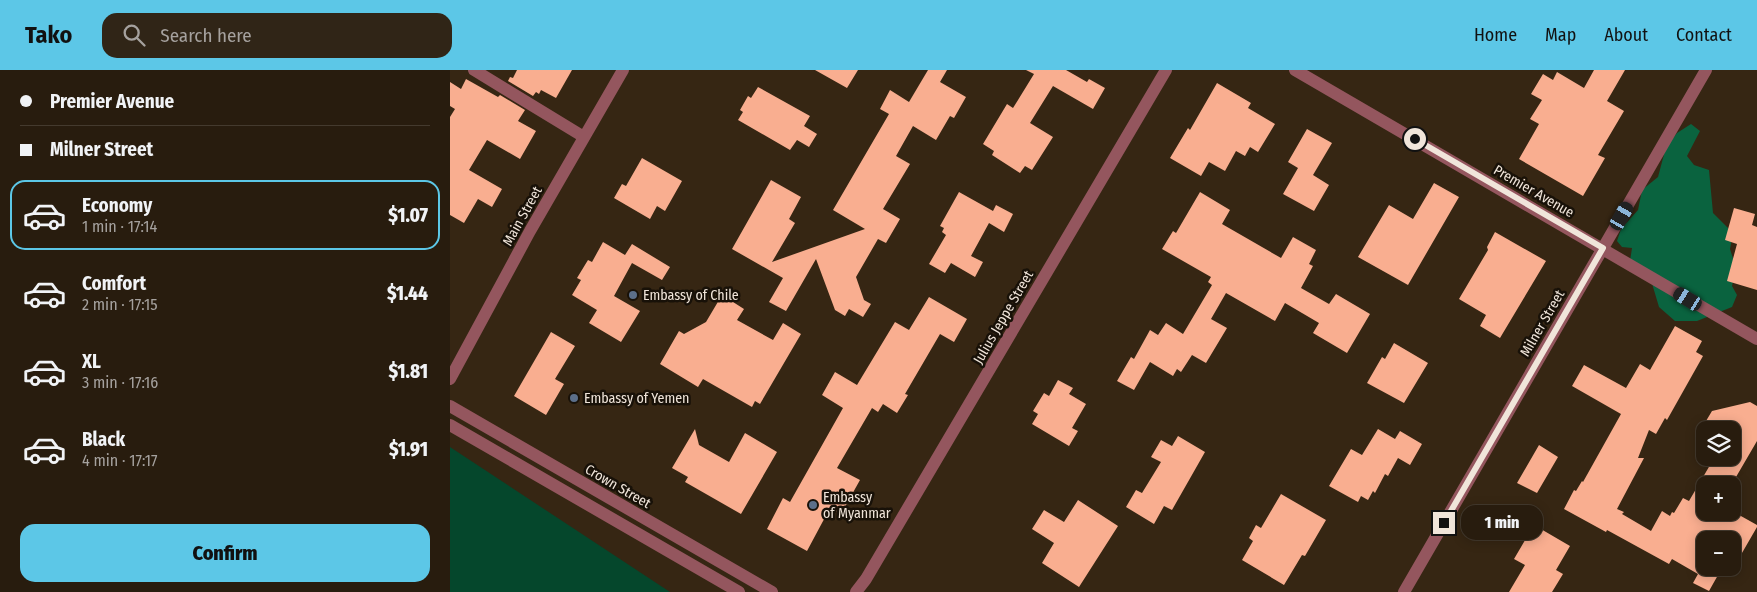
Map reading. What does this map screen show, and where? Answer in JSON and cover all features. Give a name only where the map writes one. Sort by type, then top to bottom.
[{"type":"street","points":[[474,70],[584,137]]},
{"type":"street","name":"Main Street","points":[[450,379],[530,231],[623,70]]},
{"type":"street","name":"Julius Jeppe Street","points":[[856,592],[866,579],[1166,70]]},
{"type":"street","name":"Premier Avenue","points":[[1295,70],[1757,339]]},
{"type":"street","name":"Milner Street","points":[[1404,592],[1706,70]]},
{"type":"street","name":"Crown Street","points":[[450,406],[768,591]]},
{"type":"street","points":[[450,426],[739,592]]},
{"type":"street","points":[[518,464],[525,450]]},
{"type":"street","points":[[716,578],[724,565]]},
{"type":"street","points":[[716,578],[721,592]]},
{"type":"street","name":"Julius Jeppe Street","points":[[862,592],[866,579]]},
{"type":"green space","points":[[1691,124],[1700,131],[1687,156],[1694,165],[1709,170],[1713,213],[1733,233],[1730,249],[1736,268],[1732,286],[1737,295],[1732,307],[1697,321],[1675,321],[1659,307],[1648,270],[1630,261],[1632,248],[1622,247],[1617,241],[1621,229],[1638,210],[1642,190],[1658,177],[1666,147],[1677,133]]},
{"type":"green space","points":[[450,447],[670,592],[450,592]]},
{"type":"building","points":[[517,70],[572,70],[556,98],[541,90],[539,94],[536,92],[533,96],[508,81],[510,77],[513,78]]},
{"type":"building","points":[[815,70],[858,70],[847,88]]},
{"type":"building","points":[[928,70],[947,70],[940,82],[966,97],[954,118],[950,116],[936,140],[913,126],[896,156],[910,164],[883,209],[900,219],[886,243],[878,239],[856,277],[864,300],[871,304],[863,317],[849,309],[845,316],[835,310],[816,259],[786,311],[769,302],[783,278],[732,249],[771,180],[801,197],[789,219],[795,223],[772,262],[865,229],[833,210],[889,114],[880,109],[890,90],[909,102]]},
{"type":"building","points":[[1026,70],[1066,70],[1087,82],[1089,79],[1105,88],[1093,109],[1053,86],[1030,123],[1053,137],[1032,170],[1025,166],[1020,173],[992,155],[994,151],[983,144],[1007,104],[1013,108],[1034,74]]},
{"type":"building","points":[[1594,70],[1625,70],[1607,101],[1624,111],[1598,155],[1605,158],[1583,196],[1519,159],[1539,124],[1530,119],[1542,100],[1531,94],[1543,74],[1553,80],[1557,72],[1584,88]]},
{"type":"building","points":[[466,79],[498,97],[500,95],[525,110],[518,121],[536,131],[520,159],[487,140],[469,170],[502,189],[492,207],[478,199],[464,223],[450,215],[450,117],[455,109],[450,106],[450,82],[461,89]]},
{"type":"building","points":[[1217,83],[1251,103],[1248,108],[1275,124],[1258,152],[1250,147],[1245,156],[1236,151],[1225,171],[1209,162],[1201,176],[1170,158],[1188,128],[1190,130]]},
{"type":"building","points":[[758,87],[810,116],[804,126],[817,134],[809,147],[797,140],[790,150],[738,120],[743,112],[740,110],[748,96],[751,98]]},
{"type":"building","points":[[1307,129],[1332,143],[1313,175],[1329,185],[1314,211],[1283,194],[1298,168],[1288,162]]},
{"type":"building","points":[[642,158],[682,181],[665,211],[657,206],[650,219],[614,198],[622,184],[626,186]]},
{"type":"building","points":[[1434,183],[1459,197],[1408,285],[1358,257],[1389,205],[1413,219]]},
{"type":"building","points":[[959,192],[993,211],[996,205],[1013,214],[1004,232],[989,223],[971,256],[983,262],[975,277],[951,263],[945,273],[929,264],[946,235],[942,232],[944,228],[940,226]]},
{"type":"building","points":[[1200,192],[1230,210],[1222,224],[1281,258],[1293,237],[1316,250],[1309,264],[1313,266],[1301,288],[1329,304],[1336,294],[1370,314],[1347,353],[1313,333],[1319,323],[1285,303],[1275,321],[1226,293],[1211,319],[1227,328],[1206,363],[1192,355],[1181,372],[1177,369],[1173,376],[1150,362],[1134,390],[1117,381],[1131,357],[1134,359],[1150,330],[1158,335],[1166,323],[1183,334],[1212,285],[1208,282],[1211,277],[1162,249],[1173,231],[1176,233]]},
{"type":"building","points":[[1734,208],[1755,214],[1752,225],[1757,227],[1757,290],[1727,281],[1737,244],[1725,240]]},
{"type":"building","points":[[1495,232],[1546,261],[1500,338],[1480,326],[1486,315],[1459,299],[1488,250],[1487,247]]},
{"type":"building","points":[[603,242],[625,255],[632,244],[670,267],[662,280],[632,263],[614,296],[640,311],[621,342],[589,323],[597,310],[572,295],[581,280],[577,278],[588,260],[592,262]]},
{"type":"building","points":[[722,295],[744,309],[737,320],[773,340],[783,323],[801,334],[760,404],[755,401],[752,407],[703,379],[698,387],[660,364],[679,331],[684,334],[706,322]]},
{"type":"building","points":[[929,297],[967,319],[954,342],[940,334],[905,394],[908,395],[897,413],[883,404],[878,412],[872,408],[837,468],[860,480],[841,514],[830,508],[807,551],[767,529],[783,498],[790,502],[843,408],[822,395],[835,372],[857,385],[895,322],[909,330]]},
{"type":"building","points":[[1675,326],[1702,341],[1696,352],[1703,356],[1667,420],[1665,418],[1656,434],[1649,430],[1638,458],[1644,458],[1617,509],[1651,531],[1662,511],[1670,516],[1683,498],[1689,501],[1696,489],[1696,521],[1741,521],[1741,516],[1757,525],[1741,555],[1741,531],[1696,531],[1696,573],[1672,559],[1669,564],[1564,509],[1574,490],[1576,491],[1583,482],[1621,414],[1572,386],[1584,365],[1626,388],[1640,364],[1650,370]]},
{"type":"building","points":[[551,332],[575,346],[555,379],[564,384],[546,415],[514,396]]},
{"type":"building","points":[[1394,343],[1428,363],[1404,403],[1367,383],[1382,357],[1385,359]]},
{"type":"building","points":[[1058,380],[1073,388],[1069,394],[1086,404],[1072,428],[1078,431],[1069,446],[1032,424],[1038,414],[1033,411],[1044,393],[1049,396]]},
{"type":"building","points":[[1750,402],[1757,406],[1757,441],[1737,476],[1704,476],[1709,466],[1741,466],[1741,421],[1706,421],[1712,411]]},
{"type":"building","points":[[695,429],[699,445],[729,462],[745,433],[777,452],[741,514],[685,482],[688,477],[672,468]]},
{"type":"building","points":[[1378,429],[1395,439],[1400,431],[1422,444],[1410,465],[1398,458],[1388,476],[1385,474],[1375,493],[1373,491],[1368,500],[1361,496],[1358,502],[1329,486],[1351,449],[1362,455]]},
{"type":"building","points":[[1178,436],[1205,452],[1172,510],[1164,506],[1154,524],[1126,507],[1136,490],[1142,493],[1161,462],[1151,457],[1161,440],[1172,446]]},
{"type":"building","points":[[1539,445],[1558,457],[1537,493],[1517,483]]},
{"type":"building","points":[[1281,494],[1326,520],[1305,556],[1302,555],[1284,585],[1242,560],[1253,541],[1249,538],[1256,525],[1261,528]]},
{"type":"building","points":[[1078,500],[1118,526],[1079,587],[1042,563],[1054,543],[1032,529],[1044,510],[1064,522]]},
{"type":"building","points":[[1534,525],[1570,546],[1556,570],[1563,574],[1552,592],[1509,592],[1525,565],[1514,559]]},
{"type":"building","points":[[1697,576],[1717,576],[1709,591],[1693,583]]},
{"type":"place","name":"Embassy of Chile","points":[[633,295]]},
{"type":"place","name":"Embassy of Yemen","points":[[574,398]]},
{"type":"place","name":"Embassy of Myanmar","points":[[813,505]]},
{"type":"route","points":[[1415,139],[1603,248],[1444,523]]}]
